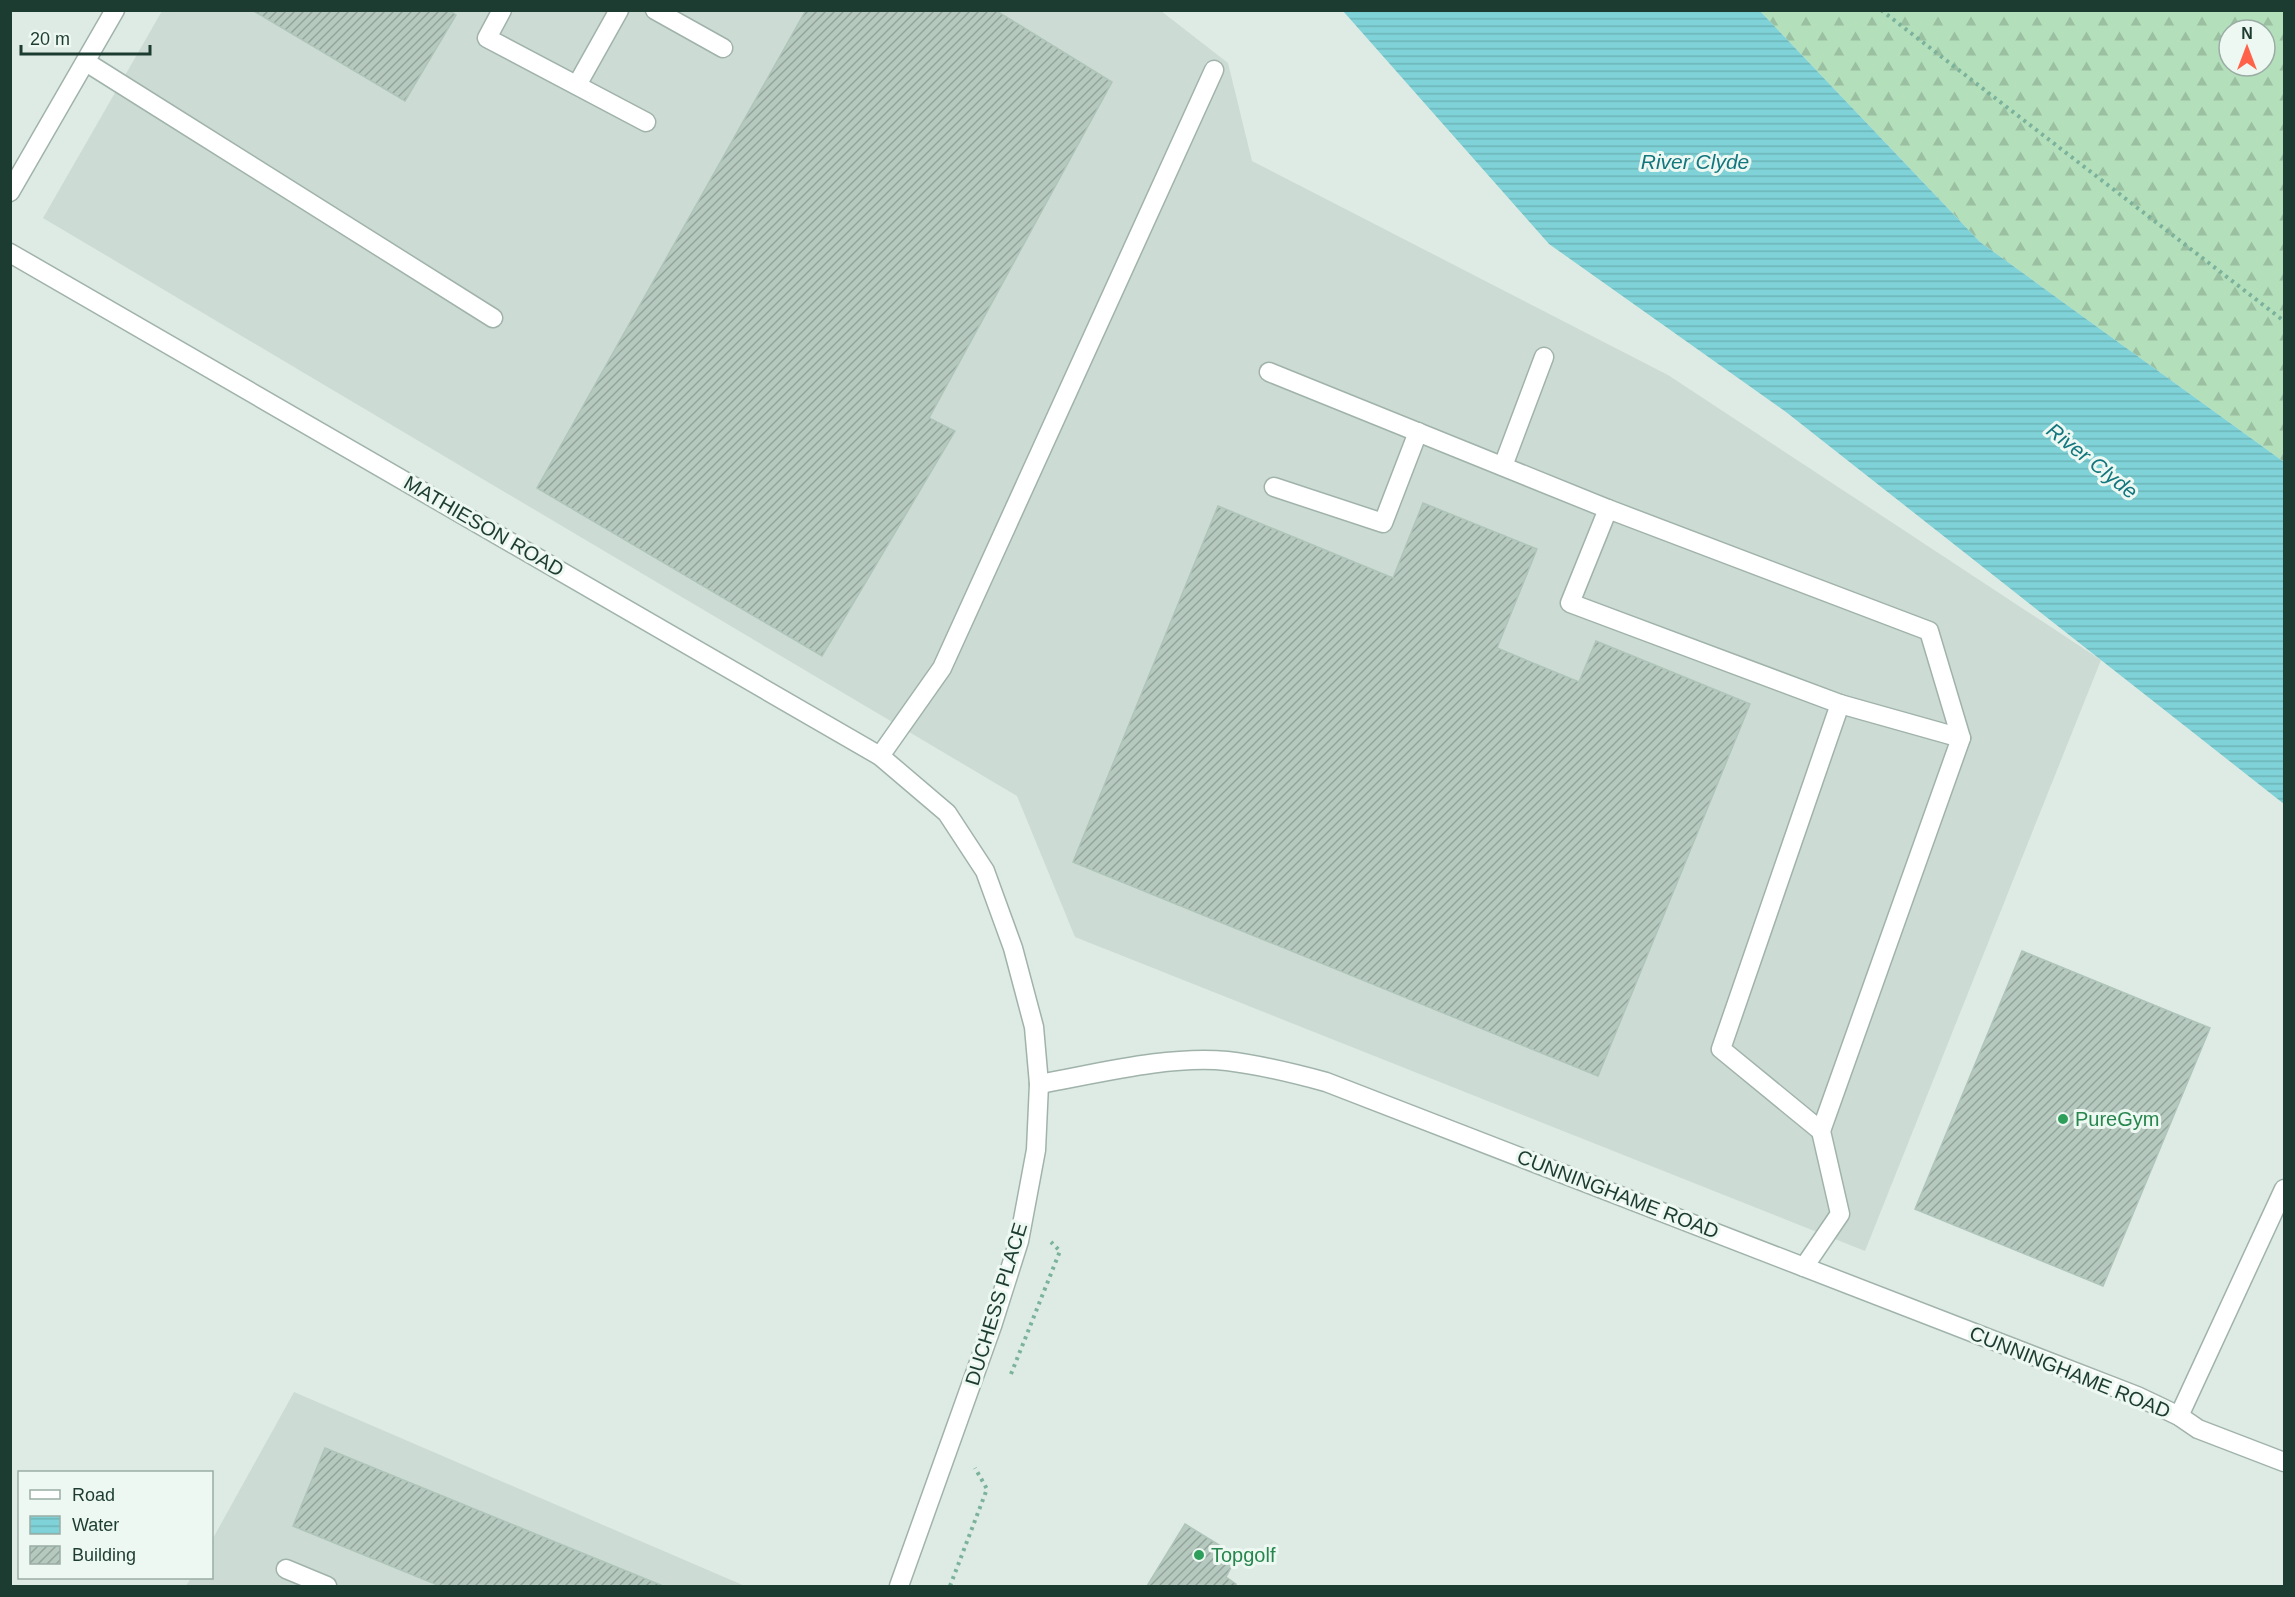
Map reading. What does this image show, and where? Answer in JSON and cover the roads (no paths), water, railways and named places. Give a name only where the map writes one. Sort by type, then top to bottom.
[{"type":"street","points":[[10,192],[115,10]]},
{"type":"street","points":[[502,10],[487,38],[646,122]]},
{"type":"street","points":[[577,86],[619,10]]},
{"type":"street","points":[[655,10],[723,48]]},
{"type":"street","points":[[86,62],[494,318]]},
{"type":"street","points":[[880,756],[942,668],[1214,70]]},
{"type":"street","name":"MATHIESON ROAD","points":[[10,253],[880,756],[947,813]]},
{"type":"street","points":[[1503,466],[1544,357]]},
{"type":"street","points":[[1269,372],[1608,509],[1929,631],[1962,738],[1821,1131],[1840,1214],[1804,1267]]},
{"type":"street","points":[[1274,487],[1383,523],[1418,432]]},
{"type":"street","points":[[1608,509],[1570,603],[1840,704],[1962,738]]},
{"type":"street","points":[[1821,1131],[1721,1048],[1840,704]]},
{"type":"street","name":"DUCHESS PLACE","points":[[899,1587],[992,1326],[1019,1241],[1036,1150],[1039,1083],[1034,1027],[1013,948],[985,871],[947,813]]},
{"type":"street","name":"CUNNINGHAME ROAD","points":[[1039,1083],[1154,1064],[1224,1061],[1274,1068],[1326,1082],[2137,1396],[2179,1416],[2198,1429],[2284,1462]]},
{"type":"street","name":"CUNNINGHAME ROAD","points":[[2179,1416],[2284,1189]]},
{"type":"street","points":[[286,1569],[327,1587]]},
{"type":"water","name":"River Clyde","points":[[1343,11],[1760,11],[1980,242],[2284,462],[2284,804],[1786,412],[1549,244]]},
{"type":"place","name":"PureGym","points":[[2063,1119]]},
{"type":"place","name":"Topgolf","points":[[1199,1555]]}]
